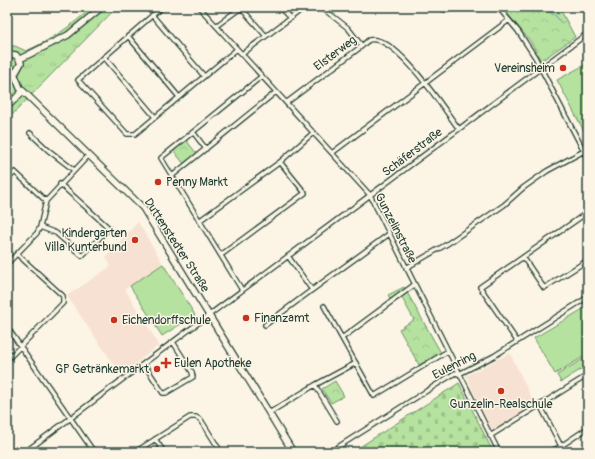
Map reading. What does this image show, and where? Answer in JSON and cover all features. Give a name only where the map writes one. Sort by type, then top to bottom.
[{"type":"street","points":[[20,59],[68,35],[102,7]]},
{"type":"street","points":[[162,7],[78,80],[127,134],[135,134],[236,49]]},
{"type":"street","name":"Gunzelinstraße","points":[[199,7],[370,195],[499,452]]},
{"type":"street","points":[[216,26],[241,7],[266,36]]},
{"type":"street","points":[[279,7],[290,18]]},
{"type":"street","points":[[242,54],[305,7]]},
{"type":"street","points":[[321,7],[348,28],[362,46]]},
{"type":"street","points":[[436,7],[448,10],[450,7]]},
{"type":"street","points":[[498,7],[526,42],[588,160]]},
{"type":"street","points":[[152,15],[204,76]]},
{"type":"street","points":[[332,153],[509,20]]},
{"type":"street","name":"Schäferstraße","points":[[25,452],[588,33]]},
{"type":"street","points":[[128,36],[179,97]]},
{"type":"street","name":"Elsterweg","points":[[286,103],[369,40],[375,40],[393,48],[405,58],[459,129]]},
{"type":"street","points":[[7,54],[14,54],[20,59]]},
{"type":"street","points":[[104,57],[155,117]]},
{"type":"street","points":[[7,72],[14,73],[20,67],[20,59]]},
{"type":"street","name":"Duttenstedter Straße","points":[[14,73],[17,82],[23,90],[143,208],[293,452]]},
{"type":"street","points":[[242,290],[161,158],[262,76]]},
{"type":"street","points":[[7,107],[23,90]]},
{"type":"street","points":[[172,176],[276,92]]},
{"type":"street","points":[[193,132],[206,149]]},
{"type":"street","points":[[30,133],[48,150],[74,170]]},
{"type":"street","points":[[199,221],[280,162],[313,133]]},
{"type":"street","points":[[406,268],[447,244],[504,205],[514,198],[523,188],[547,171],[584,151]]},
{"type":"street","points":[[7,264],[40,227],[46,200],[89,155]]},
{"type":"street","points":[[221,256],[305,193],[280,162]]},
{"type":"street","points":[[7,180],[15,172],[46,200]]},
{"type":"street","points":[[40,227],[56,233],[82,256],[109,228],[60,184]]},
{"type":"street","points":[[517,341],[480,287],[588,212]]},
{"type":"street","points":[[264,325],[389,234]]},
{"type":"street","points":[[7,360],[63,303],[63,296],[17,254]]},
{"type":"street","points":[[288,256],[312,290]]},
{"type":"street","points":[[523,257],[544,288],[588,260]]},
{"type":"street","points":[[342,338],[414,285]]},
{"type":"street","name":"Eulenring","points":[[330,452],[455,373],[460,374],[588,297]]},
{"type":"street","points":[[324,306],[374,396],[448,351]]},
{"type":"street","points":[[7,327],[94,452]]},
{"type":"street","points":[[144,364],[164,393],[192,377],[192,372],[173,342]]},
{"type":"street","points":[[269,414],[315,385],[356,363]]},
{"type":"street","points":[[490,436],[588,375]]},
{"type":"street","points":[[315,385],[337,421]]},
{"type":"street","points":[[540,405],[564,452]]},
{"type":"street","points":[[134,452],[190,417],[196,417],[201,420],[220,452]]},
{"type":"street","points":[[548,452],[558,448],[560,445],[588,428]]},
{"type":"street","points":[[156,439],[164,452]]},
{"type":"shaded area","name":"Eichendorffschule","points":[[138,222],[163,264],[125,289],[159,345],[121,375],[67,296],[111,266],[106,257]]},
{"type":"shaded area","name":"Gunzelin-Realschule","points":[[510,353],[535,405],[493,432],[466,376]]},
{"type":"green space","points":[[92,7],[117,7],[11,116],[7,112],[7,46],[15,46],[26,51],[61,32]]},
{"type":"green space","points":[[502,7],[559,7],[575,37],[541,61],[531,42]]},
{"type":"green space","points":[[588,63],[588,137],[587,137],[557,80]]},
{"type":"green space","points":[[186,140],[197,154],[184,164],[173,150]]},
{"type":"green space","points":[[163,264],[195,315],[162,336],[130,286]]},
{"type":"green space","points":[[404,287],[441,353],[419,365],[399,329],[414,320],[402,298],[393,303],[388,295]]},
{"type":"green space","points":[[588,306],[588,354],[555,374],[534,338]]},
{"type":"green space","points":[[588,356],[588,365],[561,382],[557,375]]},
{"type":"green space","points":[[335,381],[344,396],[331,403],[322,389]]},
{"type":"green space","points":[[459,383],[493,452],[352,452]]},
{"type":"waterway","points":[[541,7],[556,16],[562,24]]},
{"type":"place","name":"Vereinsheim","points":[[563,68]]},
{"type":"place","name":"Penny Markt","points":[[158,182]]},
{"type":"place","name":"Kindergarten Villa Kunterbund","points":[[135,240]]},
{"type":"place","name":"Finanzamt","points":[[246,318]]},
{"type":"place","name":"Eichendorffschule","points":[[114,320]]},
{"type":"place","name":"Eulen Apotheke","points":[[166,363]]},
{"type":"place","name":"GP Getränkemarkt","points":[[157,369]]},
{"type":"place","name":"Gunzelin-Realschule","points":[[501,391]]}]
